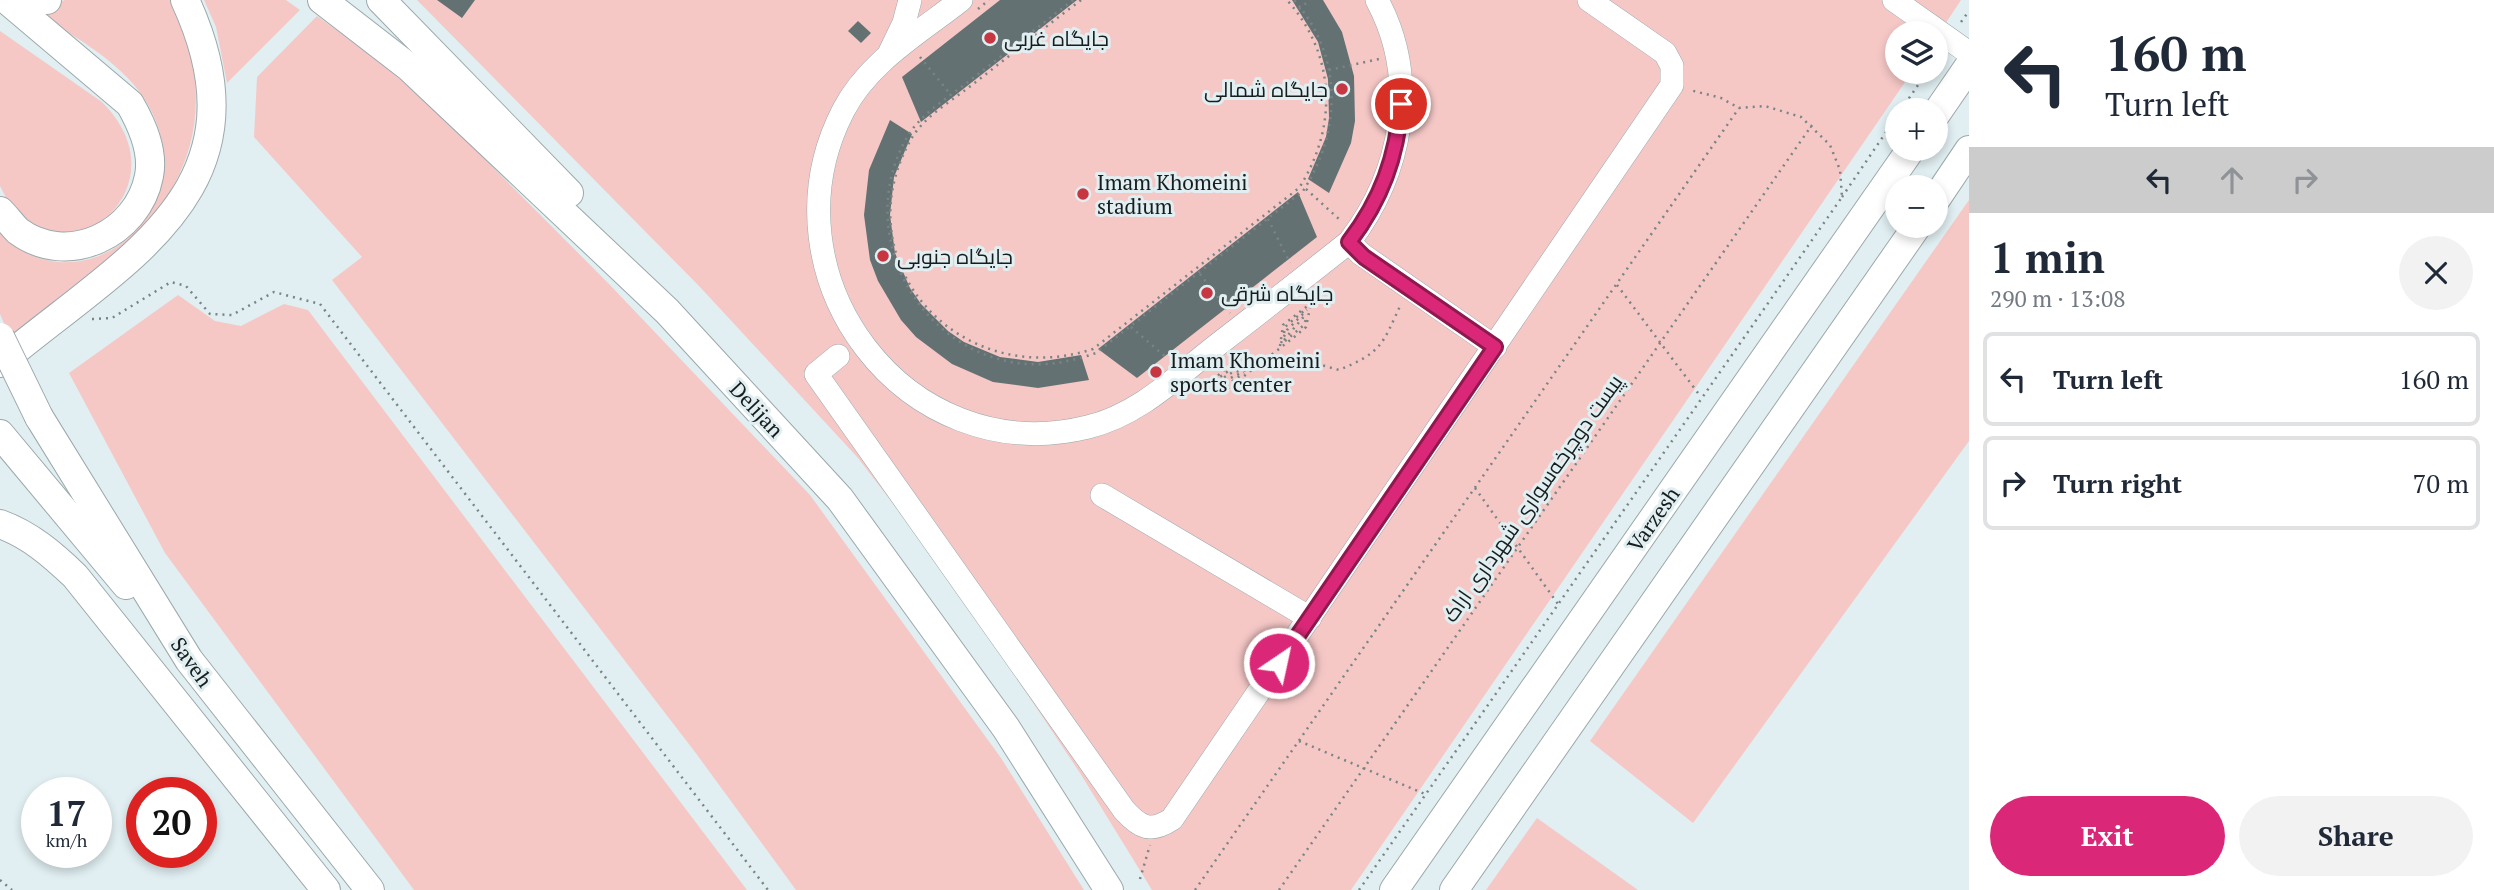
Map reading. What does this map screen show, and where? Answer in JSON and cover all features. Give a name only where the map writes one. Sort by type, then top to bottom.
[{"type":"main road","points":[[0,211],[19,231],[42,242],[64,246],[88,243],[116,230],[132,216],[149,175],[149,148],[141,124],[130,104],[7,0]]},
{"type":"main road","points":[[22,0],[47,0]]},
{"type":"main road","points":[[0,363],[134,257],[166,225],[189,188],[204,155],[211,123],[213,90],[208,58],[185,0]]},
{"type":"main road","name":"Delijan","points":[[322,0],[410,68],[667,311],[840,499],[1006,728],[1109,890]]},
{"type":"main road","points":[[381,0],[608,234],[667,311]]},
{"type":"main road","points":[[1947,98],[1969,66]]},
{"type":"main road","points":[[1948,181],[1969,150]]},
{"type":"main road","name":"Varzesh","points":[[1394,890],[1904,161]]},
{"type":"main road","points":[[1454,890],[1909,238]]},
{"type":"main road","name":"Saveh","points":[[0,337],[39,417],[189,660],[370,890]]},
{"type":"main road","points":[[0,434],[189,660]]},
{"type":"main road","points":[[0,524],[18,531],[51,553],[75,576],[326,890]]},
{"type":"street","points":[[899,60],[910,0]]},
{"type":"street","points":[[965,8],[899,60],[871,71],[856,90],[834,130],[822,174],[818,209],[820,243],[831,288],[851,330],[881,367],[919,399],[953,416],[988,428],[1037,433],[1087,427],[1134,410],[1182,372],[1237,316],[1343,236],[1377,200],[1395,154],[1401,104],[1384,58],[1377,0]]},
{"type":"street","points":[[838,356],[816,374],[1137,825],[1155,828],[1172,819],[1672,85],[1672,66],[1665,53],[1590,0]]},
{"type":"street","points":[[1894,0],[1969,54]]},
{"type":"street","points":[[1343,236],[1409,288],[1495,347]]},
{"type":"street","points":[[1102,495],[1310,618]]},
{"type":"path","points":[[965,8],[989,0]]},
{"type":"path","points":[[1073,0],[916,122],[897,158],[888,195],[888,234],[893,254],[904,281],[919,306],[932,321],[963,344],[981,353],[1018,363],[1057,363],[1096,353],[1305,188],[1318,165],[1328,137],[1333,98],[1329,69],[1320,41],[1294,0]]},
{"type":"path","points":[[1081,0],[920,126],[902,159],[893,196],[893,234],[897,252],[923,303],[950,330],[965,340],[1019,358],[1057,359],[1093,349],[1300,188],[1310,172],[1324,136],[1328,99],[1322,61],[1297,10],[1287,0]]},
{"type":"path","points":[[1297,10],[1310,0]]},
{"type":"path","points":[[899,60],[919,55],[951,95]]},
{"type":"path","points":[[1329,69],[1384,58]]},
{"type":"path","points":[[1672,85],[1721,98],[1739,108],[1777,108],[1812,125],[1836,157],[1842,197]]},
{"type":"path","points":[[1195,890],[1739,108]]},
{"type":"path","name":"پیست دوچرخه‌سواری شهرداری اراک","points":[[1279,890],[1812,125]]},
{"type":"path","points":[[1359,890],[1885,134]]},
{"type":"path","points":[[1305,188],[1343,222],[1343,236]]},
{"type":"path","points":[[1268,219],[1291,266],[1300,259]]},
{"type":"path","points":[[1199,272],[1237,316]]},
{"type":"path","points":[[88,318],[112,318],[171,282],[186,286],[210,314],[232,315],[274,292],[320,304],[768,890]]},
{"type":"path","points":[[1617,285],[1702,398]]},
{"type":"path","points":[[1265,358],[1273,367],[1311,362],[1339,370],[1370,357],[1385,339],[1409,288]]},
{"type":"path","points":[[1280,346],[1287,330],[1300,319],[1311,303]]},
{"type":"path","points":[[1280,346],[1283,325],[1311,303]]},
{"type":"path","points":[[1250,370],[1231,369],[1200,390],[1222,385],[1236,374],[1250,370],[1304,325],[1311,303]]},
{"type":"path","points":[[1130,326],[1182,372]]},
{"type":"path","points":[[1475,488],[1558,604]]},
{"type":"path","points":[[1299,741],[1426,794]]},
{"type":"path","points":[[1140,879],[1146,857]]},
{"type":"path","points":[[0,880],[12,890]]},
{"type":"shaded area","points":[[65,0],[170,0],[184,29],[192,59],[195,80],[194,125],[183,165],[165,200],[140,231],[110,260],[11,340],[0,314],[0,232],[31,255],[65,262],[99,256],[128,238],[150,212],[162,178],[161,139],[144,98],[134,84],[92,48],[31,10]]},
{"type":"shaded area","points":[[204,0],[286,0],[300,10],[227,83],[216,27]]},
{"type":"shaded area","name":"Imam Khomeini sports center","points":[[417,0],[1961,0],[1947,21],[1885,21],[1885,84],[1904,84],[1894,98],[1885,98],[1885,111],[1351,890],[1152,890],[1080,773],[947,574],[858,458],[700,287]]},
{"type":"shaded area","points":[[317,16],[373,56],[440,114],[610,285],[810,495],[1001,758],[1084,890],[796,890],[695,752],[332,280],[362,257],[254,137],[257,77]]},
{"type":"shaded area","points":[[0,31],[102,102],[126,136],[131,169],[123,197],[104,219],[78,231],[50,232],[23,218],[0,186]]},
{"type":"shaded area","points":[[1969,200],[1969,441],[1693,823],[1590,741],[1942,238],[1948,238],[1948,230]]},
{"type":"shaded area","points":[[178,295],[215,321],[241,326],[284,304],[308,310],[747,890],[414,890],[165,553],[69,373]]},
{"type":"shaded area","points":[[1537,818],[1638,890],[1486,890]]},
{"type":"building","points":[[437,0],[475,0],[462,18]]},
{"type":"building","name":"جایگاه غربی","points":[[1000,0],[1077,0],[921,122],[902,77]]},
{"type":"building","name":"جایگاه شمالی","points":[[1292,0],[1323,0],[1342,32],[1354,76],[1355,121],[1351,143],[1329,193],[1308,179],[1326,137],[1329,118],[1328,79],[1318,42]]},
{"type":"building","points":[[858,21],[871,33],[861,43],[848,31]]},
{"type":"building","name":"جایگاه جنوبی","points":[[890,120],[912,134],[894,177],[890,215],[895,253],[910,288],[921,304],[948,331],[964,342],[1000,357],[1038,362],[1081,355],[1089,380],[1038,388],[993,382],[952,364],[916,337],[901,320],[878,281],[870,260],[864,215],[869,170]]},
{"type":"building","name":"جایگاه شرقی","points":[[1298,192],[1317,237],[1137,378],[1098,349]]},
{"type":"place","name":"جایگاه غربی","points":[[990,38]]},
{"type":"place","name":"جایگاه شمالی","points":[[1342,89]]},
{"type":"place","name":"Imam Khomeini stadium","points":[[1083,194]]},
{"type":"place","name":"جایگاه جنوبی","points":[[883,256]]},
{"type":"place","name":"جایگاه شرقی","points":[[1207,293]]},
{"type":"place","name":"Imam Khomeini sports center","points":[[1156,372]]},
{"type":"route","points":[[1279,663],[1495,347],[1364,257],[1349,242],[1364,222],[1387,178],[1395,154],[1401,104]]}]
